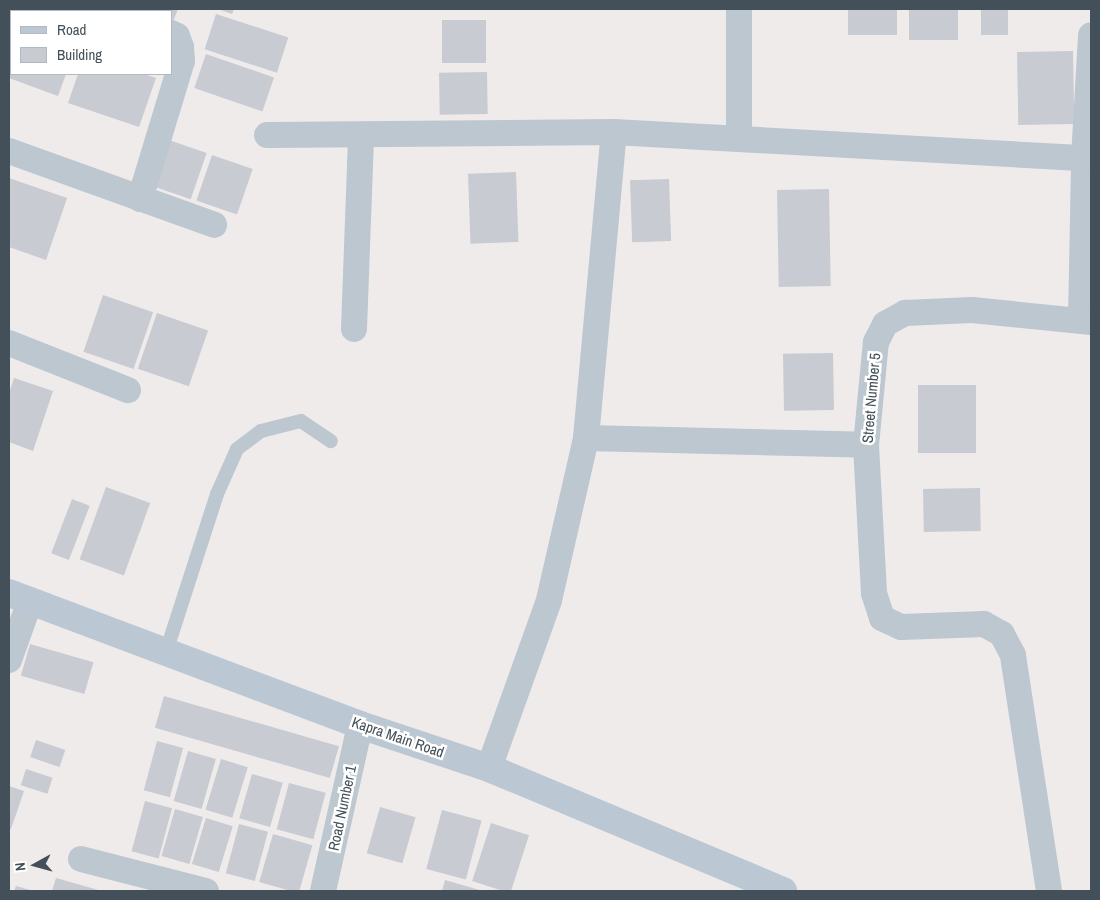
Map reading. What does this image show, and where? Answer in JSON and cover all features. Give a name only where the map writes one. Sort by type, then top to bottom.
[{"type":"street","points":[[739,9],[740,140]]},
{"type":"street","points":[[140,199],[182,61],[181,47],[177,36],[172,34]]},
{"type":"street","points":[[1086,321],[1084,158],[1091,35]]},
{"type":"street","points":[[490,768],[549,600],[586,438],[614,132]]},
{"type":"street","points":[[267,135],[614,132],[1084,158]]},
{"type":"street","points":[[354,329],[360,135]]},
{"type":"street","points":[[9,151],[214,225]]},
{"type":"street","name":"Street Number 5","points":[[1049,891],[1013,655],[1002,634],[984,624],[901,628],[882,618],[874,593],[866,445],[876,342],[885,324],[905,313],[972,310],[1086,321]]},
{"type":"street","points":[[9,343],[128,390]]},
{"type":"street","points":[[586,438],[866,445]]},
{"type":"street","points":[[9,660],[20,597]]},
{"type":"street","name":"Kapra Main Road","points":[[20,597],[360,725],[490,768],[773,889]]},
{"type":"street","name":"Road Number 1","points":[[323,891],[360,725]]},
{"type":"street","points":[[81,859],[206,891]]},
{"type":"lane","points":[[166,652],[217,494],[238,449],[261,431],[301,421],[331,441]]},
{"type":"building","points":[[136,9],[178,9],[173,22],[172,10]]},
{"type":"building","points":[[218,9],[234,9],[232,14]]},
{"type":"building","points":[[848,9],[897,9],[897,35],[848,35]]},
{"type":"building","points":[[909,9],[958,9],[958,40],[909,40]]},
{"type":"building","points":[[981,9],[1008,9],[1008,35],[981,35]]},
{"type":"building","points":[[216,14],[288,37],[277,73],[205,49]]},
{"type":"building","points":[[442,20],[486,20],[486,63],[442,63]]},
{"type":"building","points":[[1073,51],[1074,124],[1018,125],[1017,52]]},
{"type":"building","points":[[206,54],[274,77],[262,111],[194,88]]},
{"type":"building","points":[[10,60],[10,75],[66,75],[58,96],[9,78]]},
{"type":"building","points":[[487,72],[488,114],[440,115],[439,73]]},
{"type":"building","points":[[78,75],[147,75],[156,78],[139,127],[68,103]]},
{"type":"building","points":[[166,139],[207,153],[191,199],[150,185]]},
{"type":"building","points":[[212,155],[253,169],[237,214],[196,200]]},
{"type":"building","points":[[516,172],[518,242],[470,244],[468,174]]},
{"type":"building","points":[[9,178],[67,198],[46,260],[9,247]]},
{"type":"building","points":[[669,179],[671,241],[632,242],[630,180]]},
{"type":"building","points":[[829,189],[831,286],[779,287],[777,190]]},
{"type":"building","points":[[103,295],[153,312],[134,369],[83,352]]},
{"type":"building","points":[[157,313],[208,331],[189,386],[138,369]]},
{"type":"building","points":[[833,353],[834,410],[784,411],[783,354]]},
{"type":"building","points":[[14,378],[53,391],[33,451],[9,442],[9,393]]},
{"type":"building","points":[[918,385],[976,385],[976,453],[918,453]]},
{"type":"building","points":[[106,487],[150,503],[124,575],[80,559]]},
{"type":"building","points":[[980,488],[981,531],[924,532],[923,489]]},
{"type":"building","points":[[72,499],[90,506],[69,560],[51,553]]},
{"type":"building","points":[[30,644],[93,662],[84,694],[21,676]]},
{"type":"building","points":[[164,696],[339,746],[330,778],[155,728]]},
{"type":"building","points":[[36,740],[65,750],[59,767],[30,757]]},
{"type":"building","points":[[157,741],[183,748],[170,797],[144,790]]},
{"type":"building","points":[[188,751],[216,759],[202,809],[174,801]]},
{"type":"building","points":[[221,759],[248,767],[232,818],[206,810]]},
{"type":"building","points":[[26,769],[53,778],[47,794],[21,785]]},
{"type":"building","points":[[252,774],[283,783],[270,827],[239,818]]},
{"type":"building","points":[[289,783],[326,793],[313,839],[277,829]]},
{"type":"building","points":[[9,786],[24,791],[11,829],[9,828]]},
{"type":"building","points":[[145,801],[172,808],[159,858],[132,851]]},
{"type":"building","points":[[380,807],[416,817],[402,863],[367,853]]},
{"type":"building","points":[[175,809],[203,817],[189,864],[161,856]]},
{"type":"building","points":[[442,810],[482,821],[466,880],[426,869]]},
{"type":"building","points":[[206,818],[233,826],[219,872],[192,864]]},
{"type":"building","points":[[491,823],[529,835],[511,891],[503,891],[472,881]]},
{"type":"building","points":[[239,824],[268,832],[255,881],[226,873]]},
{"type":"building","points":[[273,834],[312,845],[299,891],[290,891],[259,882]]},
{"type":"building","points":[[56,878],[102,891],[52,891]]},
{"type":"building","points":[[445,880],[483,891],[442,891]]},
{"type":"building","points":[[16,886],[34,891],[14,891]]}]
